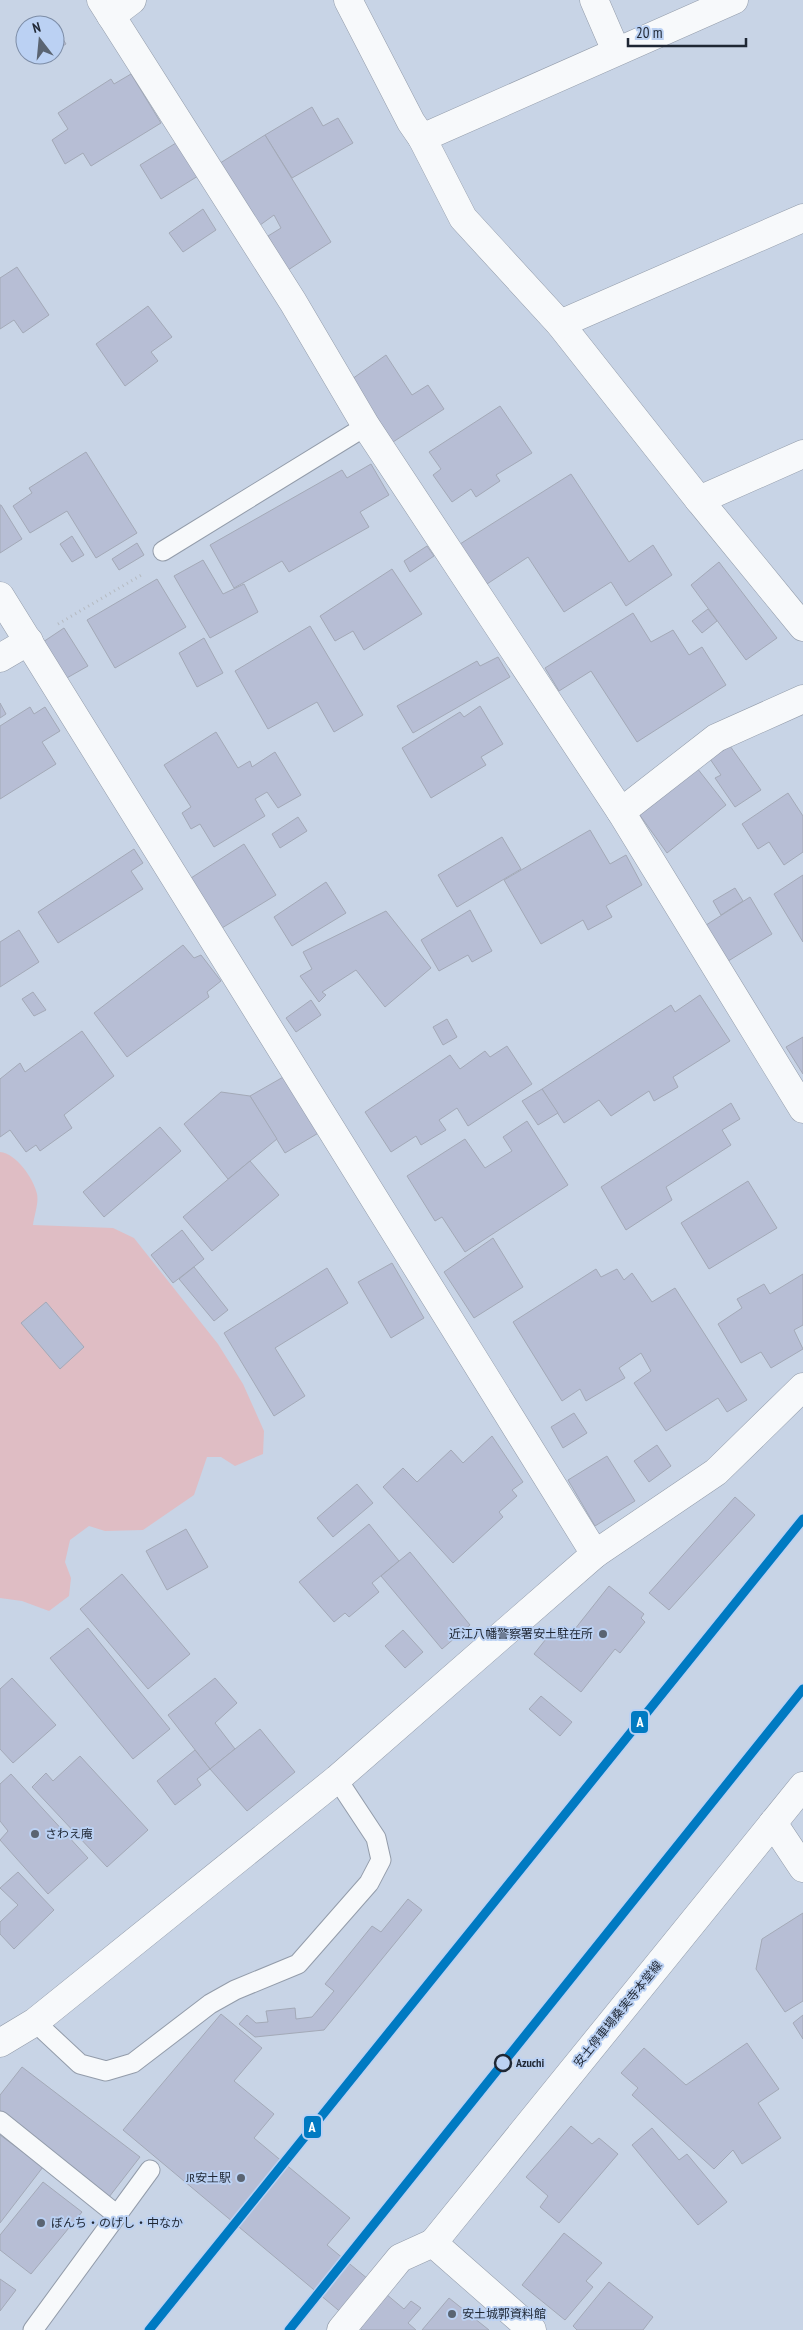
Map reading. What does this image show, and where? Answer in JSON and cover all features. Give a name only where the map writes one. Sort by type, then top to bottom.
[{"type":"street","points":[[132,0],[106,8],[293,302],[366,426],[484,608],[621,812],[803,1109]]},
{"type":"street","points":[[348,0],[411,122],[422,138],[462,218],[560,324],[699,500],[803,627]]},
{"type":"street","points":[[594,0],[616,51]]},
{"type":"street","points":[[422,138],[734,0]]},
{"type":"street","points":[[560,324],[803,218]]},
{"type":"street","points":[[699,500],[803,454]]},
{"type":"street","points":[[0,596],[595,1554]]},
{"type":"street","points":[[0,658],[29,641]]},
{"type":"street","points":[[621,812],[716,738],[803,700]]},
{"type":"street","points":[[0,2043],[34,2022],[337,1780],[595,1554],[716,1472],[803,1387]]},
{"type":"street","name":"安土停車場桑実寺本堂線","points":[[433,2243],[803,1786]]},
{"type":"street","points":[[773,1822],[803,1868]]},
{"type":"street","points":[[341,2330],[400,2258],[433,2243],[532,2330]]},
{"type":"lane","points":[[163,551],[366,426]]},
{"type":"lane","points":[[34,2022],[80,2064],[106,2071],[132,2064],[210,2004],[235,1990],[298,1964],[369,1883],[381,1860],[376,1838],[337,1780]]},
{"type":"lane","points":[[0,2121],[117,2215]]},
{"type":"lane","points":[[33,2330],[150,2170]]},
{"type":"path","points":[[29,641],[149,570],[163,551]]},
{"type":"shaded area","points":[[0,1152],[6,1153],[18,1162],[32,1181],[37,1198],[33,1225],[113,1228],[134,1238],[218,1344],[243,1384],[264,1431],[263,1454],[235,1466],[221,1457],[207,1457],[194,1495],[143,1530],[105,1531],[89,1526],[70,1540],[65,1562],[71,1578],[69,1596],[49,1611],[22,1601],[0,1598]]},
{"type":"building","points":[[131,74],[161,123],[91,166],[83,153],[65,164],[52,140],[68,129],[58,113],[111,79],[114,84]]},
{"type":"building","points":[[312,107],[323,126],[338,118],[353,143],[292,178],[265,135]]},
{"type":"building","points":[[265,135],[331,242],[288,270],[268,236],[281,228],[274,215],[256,228],[217,165]]},
{"type":"building","points":[[176,143],[198,176],[161,199],[140,165]]},
{"type":"building","points":[[203,209],[216,230],[183,252],[169,233]]},
{"type":"building","points":[[17,267],[49,315],[23,333],[14,320],[0,329],[0,278]]},
{"type":"building","points":[[148,306],[172,337],[151,352],[158,361],[125,386],[96,344]]},
{"type":"building","points":[[386,355],[412,395],[428,385],[444,409],[393,442],[352,379]]},
{"type":"building","points":[[500,406],[532,453],[496,475],[500,481],[476,497],[471,489],[452,502],[433,475],[441,469],[429,452]]},
{"type":"building","points":[[86,452],[137,533],[96,558],[67,511],[30,533],[13,506],[32,493],[29,488]]},
{"type":"building","points":[[371,464],[389,495],[360,512],[369,527],[289,572],[282,561],[234,588],[210,545],[342,470],[347,478]]},
{"type":"building","points":[[571,474],[629,562],[653,545],[672,575],[626,606],[611,582],[564,612],[528,557],[487,584],[460,544]]},
{"type":"building","points":[[0,505],[22,539],[0,553]]},
{"type":"building","points":[[72,536],[84,555],[72,562],[60,544]]},
{"type":"building","points":[[137,543],[144,555],[119,570],[112,559]]},
{"type":"building","points":[[427,546],[434,556],[410,572],[404,561]]},
{"type":"building","points":[[203,560],[223,594],[244,584],[258,612],[210,638],[174,576]]},
{"type":"building","points":[[719,562],[777,638],[746,660],[691,585]]},
{"type":"building","points":[[392,569],[422,614],[364,650],[353,631],[335,641],[320,616]]},
{"type":"building","points":[[157,579],[186,627],[115,668],[87,620]]},
{"type":"building","points":[[708,609],[717,621],[702,633],[692,621]]},
{"type":"building","points":[[633,613],[651,642],[673,630],[689,655],[702,647],[726,685],[637,742],[591,671],[559,691],[545,668]]},
{"type":"building","points":[[310,626],[363,715],[334,732],[317,702],[268,729],[235,671]]},
{"type":"building","points":[[64,628],[88,666],[65,679],[43,642]]},
{"type":"building","points":[[204,638],[223,673],[197,687],[179,653]]},
{"type":"building","points":[[498,657],[510,677],[413,733],[397,706],[477,661],[480,666]]},
{"type":"building","points":[[0,703],[6,714],[0,718]]},
{"type":"building","points":[[480,706],[503,744],[481,757],[486,765],[431,798],[402,748],[460,712],[464,717]]},
{"type":"building","points":[[30,707],[34,714],[45,707],[60,731],[42,742],[56,764],[0,799],[0,726]]},
{"type":"building","points":[[216,732],[238,768],[250,761],[252,767],[275,752],[301,795],[278,808],[267,792],[255,799],[265,816],[214,847],[200,824],[191,829],[182,813],[191,807],[164,765]]},
{"type":"building","points":[[730,746],[761,790],[735,807],[715,778],[721,775],[710,759]]},
{"type":"building","points":[[697,768],[726,805],[667,853],[639,814]]},
{"type":"building","points":[[788,793],[803,816],[803,852],[784,865],[769,842],[758,849],[742,824]]},
{"type":"building","points":[[298,817],[307,831],[280,848],[272,834]]},
{"type":"building","points":[[590,830],[610,864],[626,855],[642,885],[606,906],[612,917],[588,930],[583,920],[541,944],[504,880]]},
{"type":"building","points":[[502,837],[521,869],[457,907],[438,875]]},
{"type":"building","points":[[244,844],[276,895],[222,928],[191,878]]},
{"type":"building","points":[[134,849],[143,863],[131,871],[143,889],[58,943],[38,912]]},
{"type":"building","points":[[803,875],[803,942],[774,894]]},
{"type":"building","points":[[326,882],[346,913],[292,946],[274,917]]},
{"type":"building","points":[[735,888],[743,901],[721,915],[713,901]]},
{"type":"building","points":[[750,897],[772,934],[725,963],[703,927]]},
{"type":"building","points":[[470,910],[492,951],[472,962],[468,955],[439,971],[421,940]]},
{"type":"building","points":[[386,911],[431,968],[385,1007],[356,970],[322,992],[326,995],[319,1002],[300,976],[312,969],[303,952]]},
{"type":"building","points":[[19,930],[39,962],[0,987],[0,942]]},
{"type":"building","points":[[183,945],[194,958],[201,955],[221,981],[207,992],[209,997],[127,1057],[94,1013]]},
{"type":"building","points":[[33,992],[46,1010],[34,1016],[22,999]]},
{"type":"building","points":[[700,995],[730,1041],[673,1077],[678,1087],[654,1101],[649,1091],[611,1116],[599,1100],[564,1123],[542,1089],[671,1005],[675,1012]]},
{"type":"building","points":[[311,1000],[321,1015],[296,1032],[286,1018]]},
{"type":"building","points":[[447,1019],[457,1037],[443,1045],[433,1027]]},
{"type":"building","points":[[82,1031],[114,1076],[64,1115],[72,1128],[40,1151],[36,1145],[26,1152],[10,1130],[0,1137],[0,1079],[20,1063],[25,1072]]},
{"type":"building","points":[[803,1037],[803,1074],[786,1047]]},
{"type":"building","points":[[507,1046],[532,1084],[468,1126],[457,1108],[439,1120],[446,1130],[421,1145],[416,1136],[391,1152],[365,1112],[450,1055],[460,1069],[485,1051],[490,1057]]},
{"type":"building","points":[[285,1076],[320,1132],[285,1153],[250,1096]]},
{"type":"building","points":[[542,1089],[558,1113],[538,1125],[522,1101]]},
{"type":"building","points":[[221,1092],[250,1096],[277,1139],[228,1179],[184,1124]]},
{"type":"building","points":[[731,1103],[740,1119],[722,1130],[731,1145],[666,1187],[672,1200],[626,1230],[601,1187]]},
{"type":"building","points":[[527,1121],[568,1185],[465,1252],[442,1217],[435,1221],[407,1176],[465,1139],[485,1168],[512,1151],[503,1137]]},
{"type":"building","points":[[160,1127],[181,1151],[104,1217],[83,1192]]},
{"type":"building","points":[[250,1161],[279,1195],[212,1251],[183,1217]]},
{"type":"building","points":[[748,1181],[777,1228],[709,1269],[681,1223]]},
{"type":"building","points":[[182,1230],[204,1259],[173,1283],[151,1255]]},
{"type":"building","points":[[493,1238],[523,1287],[474,1318],[444,1272]]},
{"type":"building","points":[[392,1263],[424,1318],[391,1338],[358,1282]]},
{"type":"building","points":[[194,1267],[228,1310],[214,1321],[179,1279]]},
{"type":"building","points":[[327,1268],[348,1303],[275,1348],[305,1396],[274,1416],[224,1333]]},
{"type":"building","points":[[596,1269],[601,1277],[617,1269],[624,1280],[632,1273],[652,1302],[675,1288],[747,1400],[727,1412],[718,1398],[666,1431],[634,1383],[651,1371],[641,1353],[619,1368],[625,1378],[586,1401],[580,1389],[562,1401],[513,1322]]},
{"type":"building","points":[[803,1274],[803,1325],[794,1330],[803,1349],[771,1368],[761,1352],[741,1363],[718,1324],[742,1308],[737,1299],[764,1284],[770,1294]]},
{"type":"building","points":[[46,1302],[84,1347],[60,1369],[21,1323]]},
{"type":"building","points":[[574,1413],[587,1433],[563,1448],[551,1427]]},
{"type":"building","points":[[492,1436],[523,1482],[512,1490],[517,1496],[499,1512],[503,1517],[453,1563],[383,1487],[403,1468],[417,1482],[451,1450],[463,1463]]},
{"type":"building","points":[[657,1445],[671,1466],[649,1482],[634,1461]]},
{"type":"building","points":[[607,1456],[635,1501],[595,1526],[568,1480]]},
{"type":"building","points":[[357,1484],[373,1503],[333,1537],[317,1518]]},
{"type":"building","points":[[735,1497],[755,1515],[669,1610],[649,1593]]},
{"type":"building","points":[[369,1524],[399,1561],[372,1583],[379,1592],[349,1617],[345,1613],[334,1622],[299,1582]]},
{"type":"building","points":[[186,1529],[208,1567],[167,1590],[146,1551]]},
{"type":"building","points":[[410,1552],[470,1625],[442,1649],[381,1576]]},
{"type":"building","points":[[122,1574],[190,1654],[148,1689],[80,1609]]},
{"type":"building","name":"近江八幡警察署安土駐在所","points":[[609,1586],[644,1614],[641,1618],[645,1622],[620,1653],[615,1649],[581,1692],[534,1654],[554,1629],[567,1639]]},
{"type":"building","points":[[88,1628],[170,1729],[133,1759],[50,1658]]},
{"type":"building","points":[[403,1630],[423,1652],[405,1668],[385,1646]]},
{"type":"building","points":[[12,1678],[56,1725],[13,1763],[0,1749],[0,1689]]},
{"type":"building","points":[[215,1678],[237,1703],[215,1723],[235,1749],[210,1769],[168,1715]]},
{"type":"building","points":[[541,1696],[572,1722],[560,1736],[529,1709]]},
{"type":"building","points":[[260,1729],[295,1772],[247,1811],[210,1769]]},
{"type":"building","points":[[195,1750],[210,1769],[197,1779],[201,1785],[175,1805],[157,1781]]},
{"type":"building","points":[[80,1756],[148,1830],[107,1867],[32,1787],[46,1773],[53,1781]]},
{"type":"building","name":"さわえ庵","points":[[11,1774],[88,1858],[48,1894],[0,1840],[8,1831],[0,1821],[0,1784]]},
{"type":"building","points":[[18,1872],[54,1910],[14,1949],[0,1934],[0,1922],[18,1905],[0,1888]]},
{"type":"building","points":[[408,1899],[422,1910],[324,2030],[255,2037],[239,2024],[247,2015],[256,2023],[268,2022],[266,2011],[295,2008],[296,2019],[312,2017],[334,1991],[325,1984],[372,1926],[381,1932]]},
{"type":"building","points":[[803,1913],[803,2001],[785,2012],[756,1969],[762,1939]]},
{"type":"building","name":"JR安土駅","points":[[221,2014],[262,2048],[234,2081],[274,2114],[254,2138],[350,2218],[327,2245],[404,2309],[411,2301],[421,2308],[408,2323],[416,2330],[362,2330],[123,2130]]},
{"type":"building","points":[[803,2015],[803,2039],[793,2023]]},
{"type":"building","points":[[747,2043],[779,2089],[758,2103],[781,2138],[742,2164],[733,2150],[714,2169],[632,2095],[638,2088],[621,2073],[644,2048],[686,2085]]},
{"type":"building","points":[[22,2067],[140,2157],[109,2197],[0,2113],[0,2095]]},
{"type":"building","points":[[571,2126],[592,2144],[599,2138],[618,2154],[559,2223],[540,2207],[548,2196],[526,2177]]},
{"type":"building","points":[[652,2128],[679,2160],[687,2154],[727,2202],[698,2225],[632,2145]]},
{"type":"building","points":[[0,2135],[43,2167],[0,2223]]},
{"type":"building","name":"ぼんち・のげし・中なか","points":[[43,2182],[82,2212],[31,2274],[0,2250],[0,2235]]},
{"type":"building","points":[[564,2233],[602,2263],[586,2281],[593,2287],[565,2320],[522,2285]]},
{"type":"building","points":[[0,2279],[16,2290],[0,2311]]},
{"type":"building","points":[[609,2282],[653,2317],[643,2330],[577,2330],[573,2326]]},
{"type":"building","name":"安土城郭資料館","points":[[449,2298],[489,2330],[422,2330]]},
{"type":"transit line","name":"A","points":[[149,2330],[803,1519]]},
{"type":"transit line","name":"A","points":[[289,2330],[803,1689]]},
{"type":"place","name":"近江八幡警察署安土駐在所","points":[[603,1634]]},
{"type":"place","name":"さわえ庵","points":[[35,1834]]},
{"type":"place","name":"Azuchi","points":[[503,2063]]},
{"type":"place","name":"JR安土駅","points":[[241,2178]]},
{"type":"place","name":"ぼんち・のげし・中なか","points":[[41,2223]]},
{"type":"place","name":"安土城郭資料館","points":[[452,2314]]}]
